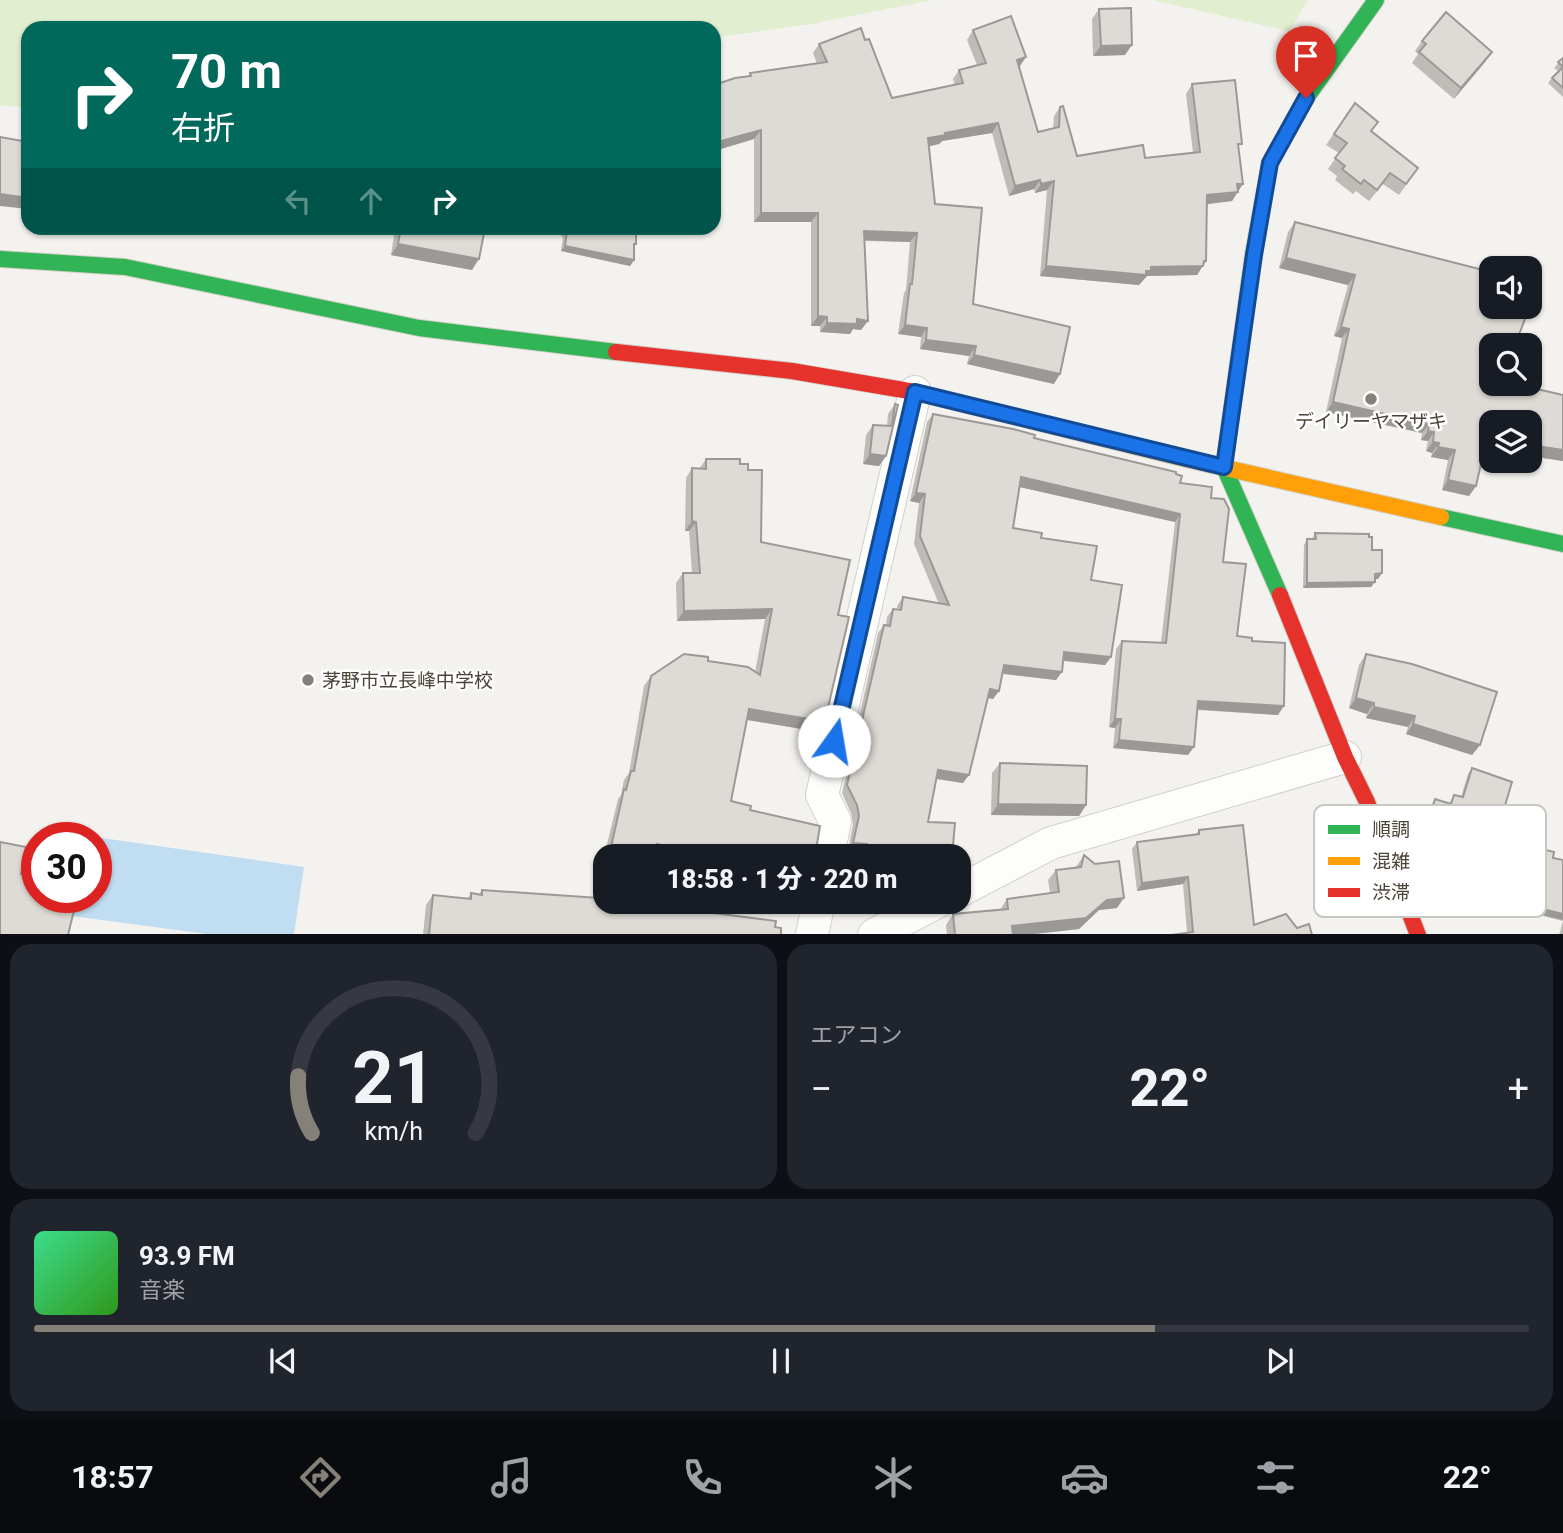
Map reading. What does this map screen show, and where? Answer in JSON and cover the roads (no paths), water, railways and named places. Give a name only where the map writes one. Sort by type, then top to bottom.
[{"type":"street","points":[[1368,805],[1345,757],[1265,557],[1224,467],[1270,163],[1306,98],[1376,0]]},
{"type":"street","points":[[0,259],[125,267],[419,328],[668,359],[792,371],[915,392],[1224,467],[1563,544]]},
{"type":"street","points":[[830,844],[835,821],[821,795],[915,392]]},
{"type":"street","points":[[971,885],[1051,843],[1345,757]]},
{"type":"street","points":[[812,934],[816,914]]},
{"type":"street","points":[[874,934],[913,914]]},
{"type":"street","points":[[1411,917],[1418,934]]},
{"type":"water","points":[[112,839],[304,867],[294,934],[207,934],[64,915],[112,913]]},
{"type":"place","name":"デイリーヤマザキ","points":[[1371,399]]},
{"type":"place","name":"茅野市立長峰中学校","points":[[308,680]]}]
